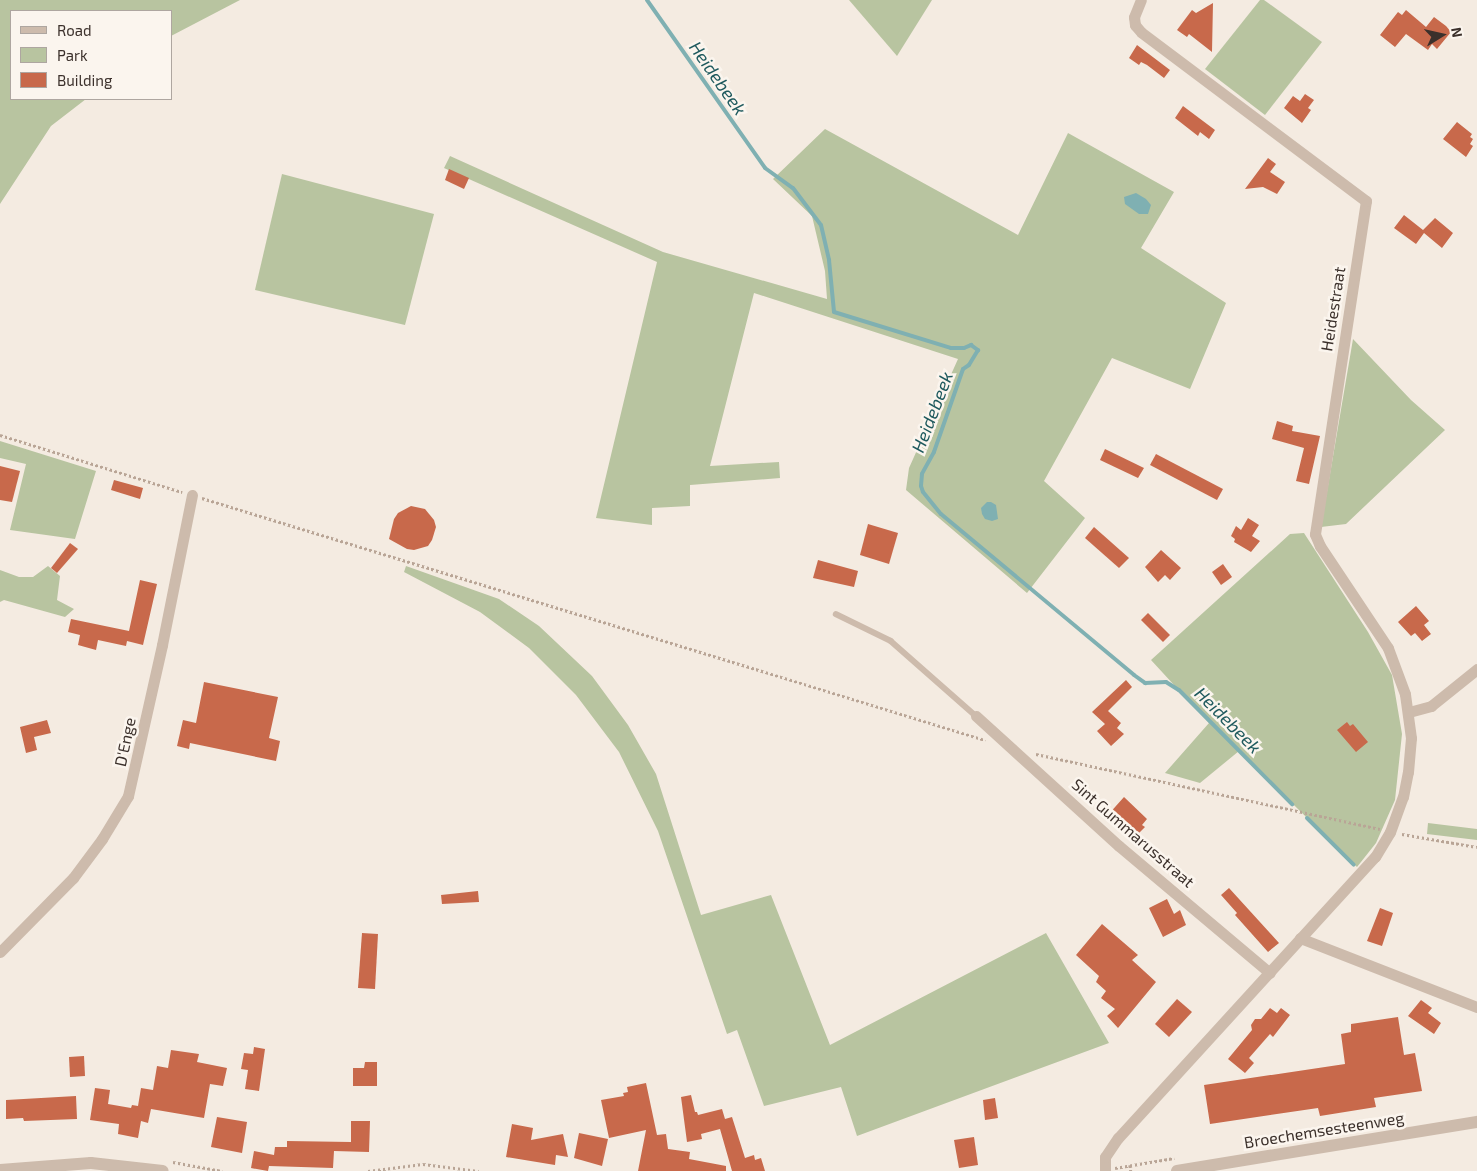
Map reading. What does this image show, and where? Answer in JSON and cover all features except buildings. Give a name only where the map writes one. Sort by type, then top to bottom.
[{"type":"street","name":"Heidestraat","points":[[1140,0],[1134,17],[1135,25],[1141,32],[1366,201],[1314,534],[1388,648],[1405,694],[1408,712]]},
{"type":"street","name":"D'Enge","points":[[0,952],[73,878],[102,839],[128,796],[162,645],[192,495]]},
{"type":"street","points":[[1105,1171],[1105,1157],[1118,1138],[1375,857],[1390,832],[1403,797],[1408,772],[1411,738],[1408,712],[1431,706],[1477,669]]},
{"type":"street","name":"Sint Gummarusstraat","points":[[976,716],[1119,846],[1270,973]]},
{"type":"street","points":[[1300,938],[1477,1007]]},
{"type":"street","name":"Broechemsesteenweg","points":[[1177,1171],[1477,1122]]},
{"type":"street","points":[[0,1170],[91,1163],[163,1171]]},
{"type":"lane","points":[[836,614],[891,642],[976,716]]},
{"type":"path","points":[[0,434],[991,742]]},
{"type":"path","points":[[1014,749],[1390,832],[1477,847]]},
{"type":"path","points":[[368,1171],[390,1166],[423,1164],[479,1171]]},
{"type":"path","points":[[1130,1165],[1131,1171]]},
{"type":"green space","points":[[0,0],[240,0],[172,35],[172,10],[10,10],[10,100],[85,100],[51,126],[0,204]]},
{"type":"green space","points":[[849,0],[932,0],[897,56]]},
{"type":"green space","points":[[1260,0],[1264,0],[1322,42],[1265,115],[1205,69]]},
{"type":"green space","points":[[825,129],[1018,235],[1068,133],[1174,192],[1141,248],[1226,303],[1190,389],[1112,358],[1044,481],[1085,518],[1027,593],[906,490],[909,468],[958,359],[754,293],[710,466],[779,462],[780,478],[690,485],[690,506],[652,508],[652,525],[596,518],[657,262],[444,168],[450,156],[663,252],[827,299],[825,271],[812,216],[773,179]]},
{"type":"green space","points":[[282,174],[434,214],[405,325],[255,290]]},
{"type":"green space","points":[[1353,339],[1411,400],[1445,430],[1346,524],[1321,527]]},
{"type":"green space","points":[[0,441],[96,471],[75,539],[10,530],[26,464],[0,458]]},
{"type":"green space","points":[[1304,533],[1368,632],[1392,675],[1402,734],[1395,800],[1376,843],[1357,867],[1239,751],[1200,783],[1165,773],[1209,723],[1151,660],[1290,534]]},
{"type":"green space","points":[[48,566],[60,576],[57,600],[74,609],[65,617],[4,600],[0,602],[0,570],[19,577],[33,577]]},
{"type":"green space","points":[[406,566],[499,599],[539,626],[592,676],[628,725],[656,774],[701,915],[771,895],[830,1045],[1046,933],[1109,1043],[857,1136],[841,1087],[764,1106],[737,1030],[727,1034],[658,831],[619,752],[576,695],[529,648],[480,612],[404,572]]},
{"type":"green space","points":[[1428,823],[1477,829],[1477,840],[1427,834]]},
{"type":"water","points":[[1136,193],[1146,199],[1151,205],[1148,214],[1139,214],[1125,204],[1124,197]]},
{"type":"water","points":[[987,502],[996,505],[998,519],[992,521],[985,519],[981,508]]},
{"type":"waterway","name":"Heidebeek","points":[[647,0],[765,168],[793,188],[821,225],[829,260],[834,312],[951,348],[964,348],[971,345],[978,350],[969,365],[963,369],[934,452],[922,474],[921,486],[923,492],[941,514],[1134,675],[1145,683],[1166,682],[1179,690],[1292,804]]},
{"type":"waterway","name":"Heidebeek","points":[[1307,818],[1354,865]]}]
